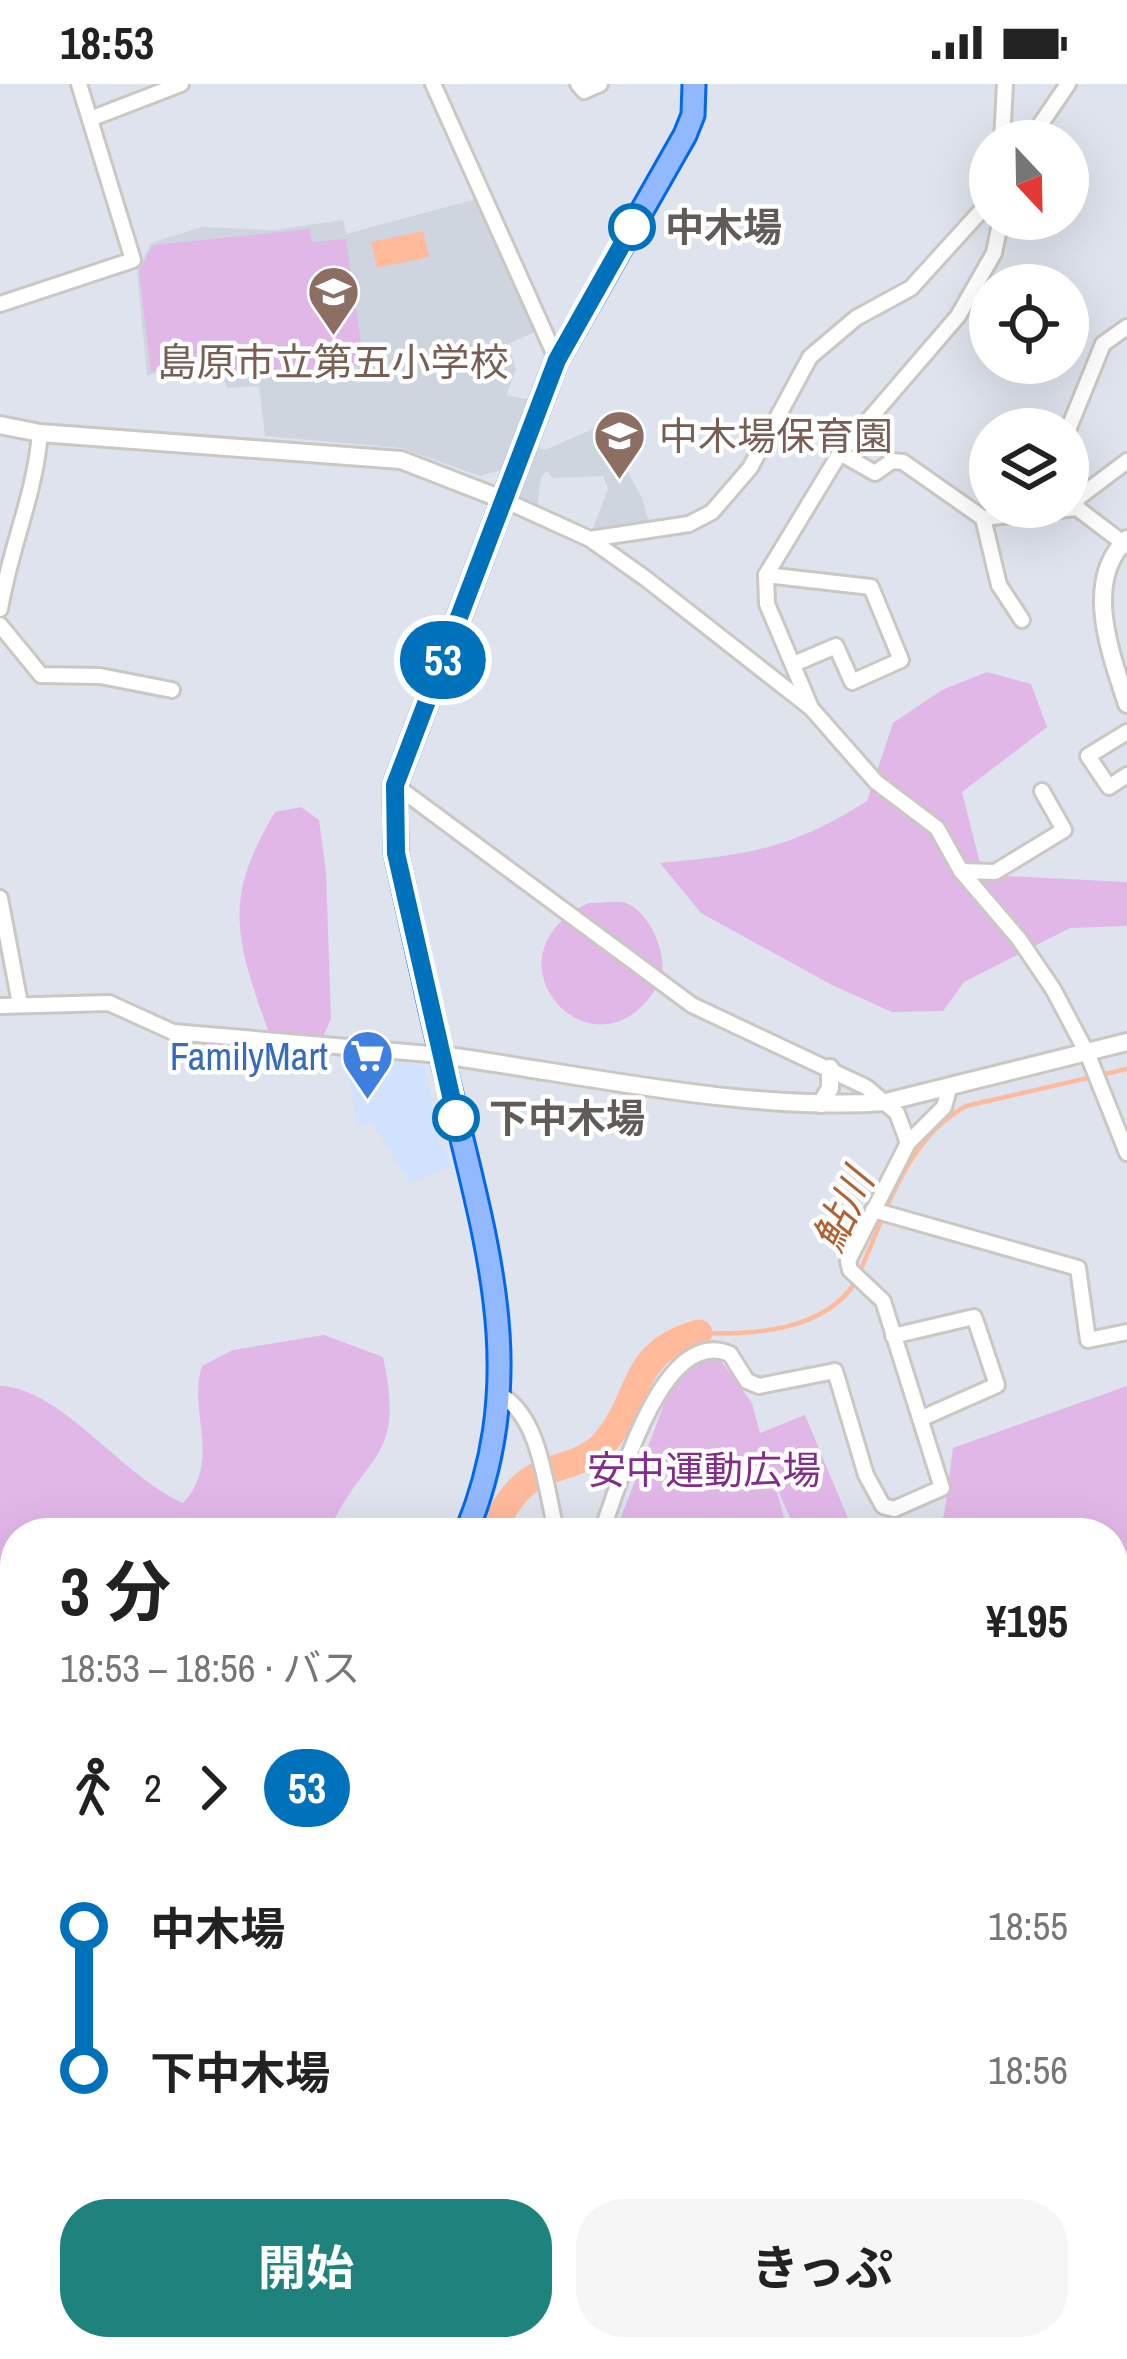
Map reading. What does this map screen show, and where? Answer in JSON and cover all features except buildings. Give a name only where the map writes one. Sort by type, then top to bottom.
[{"type":"highway","points":[[472,1518],[484,1486],[502,1395],[493,1267],[396,853],[395,785],[557,360],[685,135],[693,115],[694,84]]},
{"type":"street","points":[[0,304],[133,260],[79,84]]},
{"type":"street","points":[[90,119],[182,84]]},
{"type":"street","points":[[433,84],[557,360]]},
{"type":"street","points":[[578,84],[584,91],[600,84]]},
{"type":"street","points":[[1003,120],[1005,84]]},
{"type":"street","points":[[1043,120],[1068,84]]},
{"type":"street","points":[[590,539],[667,529],[712,512],[750,468],[810,357],[844,327],[911,288],[969,224]]},
{"type":"street","points":[[811,708],[796,663],[767,604],[766,575],[840,453],[958,316],[994,254],[997,240]]},
{"type":"street","points":[[1078,408],[1103,344],[1127,327]]},
{"type":"street","points":[[0,425],[40,433],[401,460],[590,539],[811,708],[876,782],[937,828],[961,871],[1019,939],[1090,1061],[1127,1153]]},
{"type":"street","points":[[0,609],[9,554],[33,493],[40,433]]},
{"type":"street","points":[[840,453],[870,472],[903,462],[969,508]]},
{"type":"street","points":[[1089,494],[1127,461]]},
{"type":"street","points":[[1089,515],[1126,543],[1107,567],[1102,591],[1127,704]]},
{"type":"street","points":[[985,528],[999,585],[1022,620]]},
{"type":"street","points":[[766,575],[871,586],[901,661],[852,682],[836,646],[796,663]]},
{"type":"street","points":[[0,626],[41,674],[100,676],[172,690]]},
{"type":"street","points":[[1127,732],[1088,756],[1108,788],[1127,776]]},
{"type":"street","points":[[395,785],[692,1005],[830,1068],[886,1102],[902,1123],[908,1143]]},
{"type":"street","points":[[961,871],[995,872],[1064,830],[1042,791]]},
{"type":"street","points":[[0,898],[20,1004]]},
{"type":"street","points":[[0,1006],[109,1003],[173,1032],[441,1055],[821,1104],[886,1102],[950,1085],[1090,1061],[1127,1042]]},
{"type":"street","points":[[821,1104],[830,1088],[830,1068]]},
{"type":"street","points":[[607,1518],[659,1388],[679,1363],[705,1351],[730,1354],[752,1385],[830,1370],[840,1375],[866,1475],[889,1509],[942,1487],[880,1296],[848,1261],[881,1212],[908,1143],[944,1107],[950,1085]]},
{"type":"street","points":[[881,1212],[1078,1268],[1088,1340],[1127,1332]]},
{"type":"street","points":[[892,1336],[974,1317],[977,1325],[997,1385],[920,1419]]},
{"type":"street","points":[[502,1395],[524,1412],[553,1518]]},
{"type":"shaded area","name":"島原市立第五小学校","points":[[476,199],[537,331],[508,344],[516,369],[506,395],[532,400],[502,470],[480,476],[401,448],[265,436],[259,386],[227,388],[220,370],[209,363],[182,363],[147,376],[137,271],[151,243],[202,227],[274,230],[343,220],[346,234]]},
{"type":"shaded area","points":[[423,231],[429,257],[377,268],[371,242]]},
{"type":"shaded area","name":"中木場保育園","points":[[602,425],[642,498],[651,529],[591,533],[608,489],[603,476],[553,478],[547,471],[541,477],[537,510],[511,500],[534,446],[545,450]]},
{"type":"shaded area","points":[[355,1056],[425,1066],[438,1139],[451,1166],[410,1183],[372,1123],[358,1126],[350,1084]]},
{"type":"green space","points":[[310,229],[312,242],[346,239],[364,365],[229,378],[223,366],[195,360],[151,372],[139,271],[153,245]]},
{"type":"green space","points":[[987,672],[1031,684],[1047,727],[962,792],[983,875],[1127,882],[1127,926],[1070,928],[964,982],[943,1011],[892,1012],[832,985],[701,913],[660,863],[768,847],[840,817],[867,801],[893,723],[942,690]]},
{"type":"green space","points":[[301,807],[319,820],[326,872],[331,1019],[319,1046],[298,1064],[277,1046],[264,1020],[243,949],[240,905],[250,862],[275,812]]},
{"type":"green space","points":[[622,902],[635,908],[651,926],[662,962],[659,983],[634,1013],[606,1024],[580,1020],[558,1005],[544,981],[543,954],[556,927],[589,903]]},
{"type":"green space","points":[[324,1335],[383,1357],[389,1392],[385,1437],[336,1518],[0,1518],[0,1386],[46,1401],[138,1474],[183,1503],[201,1470],[198,1400],[202,1366],[233,1350]]},
{"type":"green space","name":"安中運動広場","points":[[718,1357],[752,1403],[760,1433],[805,1415],[848,1518],[790,1518],[775,1484],[784,1518],[621,1518],[673,1381],[688,1366]]},
{"type":"green space","points":[[1127,1386],[1127,1518],[942,1518],[953,1448]]},
{"type":"waterway","name":"鮎川","points":[[860,1271],[901,1178],[945,1120],[966,1106],[1127,1069]]},
{"type":"waterway","name":"鮎川","points":[[699,1333],[785,1327],[826,1311],[856,1281]]},
{"type":"waterway","name":"鮎川","points":[[499,1518],[523,1485],[597,1450],[617,1425],[649,1364],[676,1341],[699,1333]]},
{"type":"bus line","name":"53","points":[[456,1118],[396,853],[395,785],[557,360],[632,227]]},
{"type":"place","name":"中木場","points":[[632,227]]},
{"type":"place","name":"島原市立第五小学校","points":[[333,338]]},
{"type":"place","name":"中木場保育園","points":[[620,482]]},
{"type":"place","name":"FamilyMart","points":[[367,1102]]},
{"type":"place","name":"下中木場","points":[[456,1118]]}]
